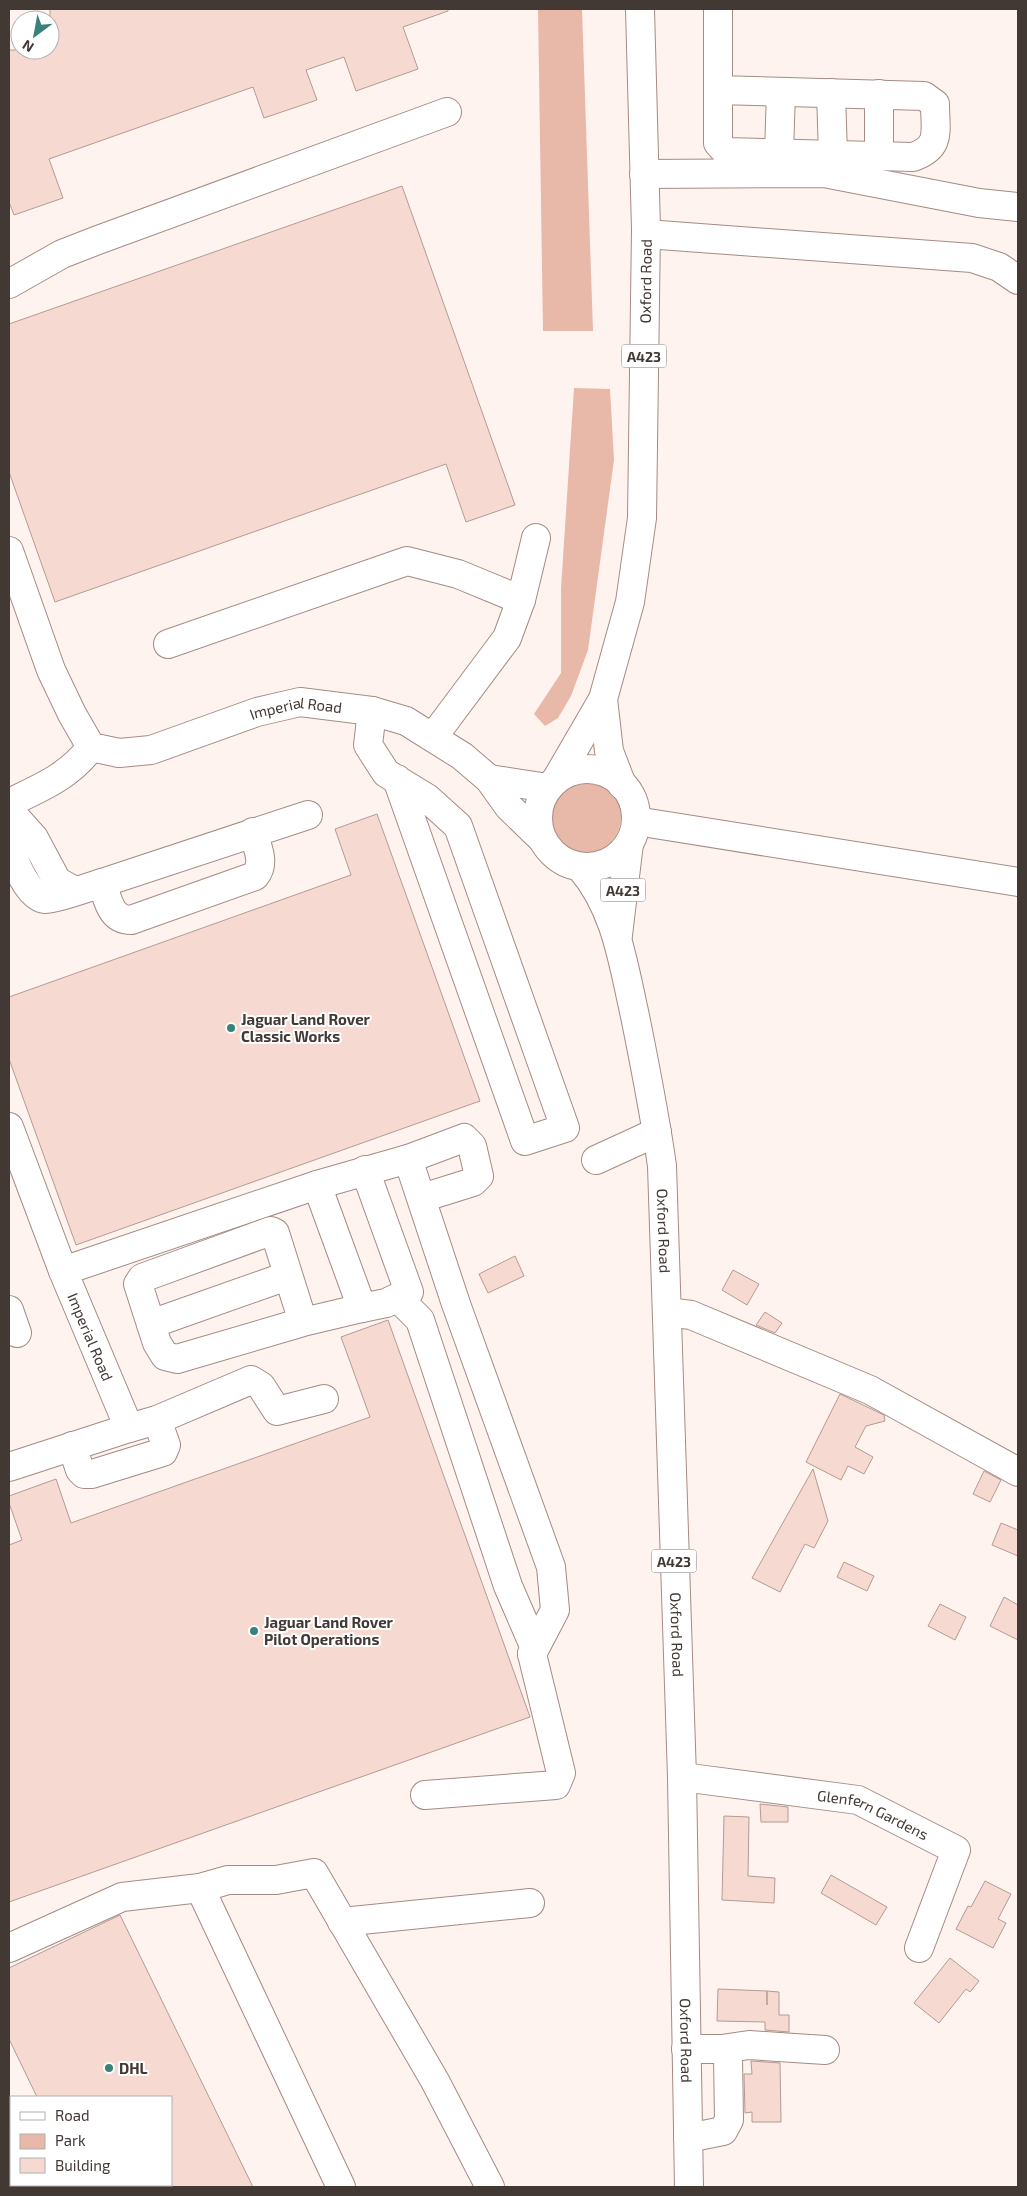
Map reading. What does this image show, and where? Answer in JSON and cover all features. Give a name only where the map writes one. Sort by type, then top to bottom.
[{"type":"main road","name":"Oxford Road","points":[[552,784],[603,698],[630,602],[642,518],[646,234],[640,9]]},
{"type":"main road","points":[[718,9],[718,143],[720,148],[726,152],[778,160],[824,173],[979,203],[1018,207]]},
{"type":"main road","points":[[644,174],[832,155],[913,157],[927,152],[932,146],[935,137],[935,104],[924,96],[718,90]]},
{"type":"main road","points":[[778,160],[781,92]]},
{"type":"main road","points":[[831,93],[832,155]]},
{"type":"main road","points":[[879,94],[879,157]]},
{"type":"main road","points":[[9,284],[62,254],[447,112]]},
{"type":"main road","points":[[646,234],[972,258],[999,267],[1018,280]]},
{"type":"main road","points":[[433,737],[507,638],[521,600],[536,538]]},
{"type":"main road","points":[[9,551],[51,670],[72,714],[91,747],[81,761],[68,772],[10,809],[11,847],[25,880],[35,896],[43,899],[55,898],[73,890],[102,883],[308,815]]},
{"type":"main road","points":[[168,644],[407,561],[458,574],[521,600]]},
{"type":"main road","name":"Oxford Road","points":[[603,698],[609,751],[622,785]]},
{"type":"main road","name":"Imperial Road","points":[[91,747],[118,753],[151,750],[257,712],[300,702],[372,711],[406,722],[462,756],[489,779],[509,807],[542,839]]},
{"type":"main road","points":[[372,711],[368,745],[386,773],[397,779],[432,802],[458,826],[565,1128],[525,1141],[397,779]]},
{"type":"main road","points":[[585,769],[605,773],[622,785],[633,801],[632,832],[624,850],[599,866],[580,867],[561,861],[547,848],[542,839],[537,818],[540,802],[552,784],[574,771],[585,769]]},
{"type":"main road","points":[[489,779],[552,784]]},
{"type":"main road","points":[[102,883],[112,910],[118,917],[131,920],[255,876],[260,871],[261,862],[253,832]]},
{"type":"main road","name":"Oxford Road","points":[[618,938],[632,832]]},
{"type":"main road","points":[[632,832],[1018,882]]},
{"type":"main road","name":"Oxford Road","points":[[580,867],[592,881],[603,901],[618,938],[651,1092],[662,1166],[682,1777],[689,2187]]},
{"type":"main road","name":"Imperial Road","points":[[9,1127],[62,1271],[129,1428]]},
{"type":"main road","points":[[596,1160],[657,1132]]},
{"type":"main road","points":[[62,1271],[317,1185],[408,1159],[464,1138],[472,1146],[479,1176],[473,1182],[422,1198]]},
{"type":"main road","points":[[408,1159],[456,1304],[551,1566],[555,1610],[532,1654]]},
{"type":"main road","points":[[303,1322],[275,1233],[271,1231],[142,1278],[138,1284],[157,1343],[165,1356],[177,1359],[303,1322],[398,1298],[409,1292],[365,1170]]},
{"type":"main road","points":[[317,1185],[362,1308]]},
{"type":"main road","points":[[151,1324],[287,1276]]},
{"type":"main road","points":[[398,1298],[420,1320],[508,1586],[534,1646],[532,1654],[562,1773],[556,1785],[424,1795]]},
{"type":"main road","points":[[420,1320],[456,1304]]},
{"type":"main road","points":[[666,1312],[691,1314],[870,1390],[1018,1472]]},
{"type":"main road","points":[[9,1467],[157,1420],[251,1380],[261,1386],[277,1411],[324,1399]]},
{"type":"main road","points":[[455,1430],[496,1412]]},
{"type":"main road","points":[[72,1446],[80,1470],[84,1474],[92,1474],[163,1452],[166,1445],[157,1420]]},
{"type":"main road","name":"Glenfern Gardens","points":[[682,1777],[858,1800],[956,1850],[920,1948]]},
{"type":"main road","points":[[9,1948],[122,1897],[200,1888],[228,1880],[276,1880],[314,1873],[435,2081],[490,2187]]},
{"type":"main road","points":[[200,1888],[341,2187]]},
{"type":"main road","points":[[342,1922],[530,1903]]},
{"type":"main road","points":[[686,2050],[722,2049],[749,2045],[825,2050]]},
{"type":"main road","points":[[688,2138],[723,2131],[729,2120],[728,2057],[722,2049]]},
{"type":"green space","points":[[538,9],[582,9],[593,331],[543,331]]},
{"type":"green space","points":[[574,388],[610,389],[614,460],[588,650],[571,696],[558,718],[545,726],[534,714],[561,673],[561,589]]},
{"type":"green space","points":[[585,781],[605,787],[615,797],[621,817],[615,837],[605,847],[585,853],[565,847],[555,837],[549,817],[555,797],[565,787]]},
{"type":"building","points":[[448,9],[448,11],[403,27],[418,69],[356,91],[344,57],[306,70],[317,100],[264,118],[253,87],[49,159],[63,198],[14,215],[9,202],[9,50],[10,60],[60,60],[60,10],[50,10]]},
{"type":"building","points":[[402,186],[515,505],[466,522],[446,464],[55,602],[9,472],[9,324]]},
{"type":"building","name":"Jaguar Land Rover Classic Works","points":[[377,814],[480,1101],[76,1245],[9,1059],[9,997],[351,875],[335,829]]},
{"type":"building","points":[[515,1256],[524,1276],[488,1293],[479,1274]]},
{"type":"building","points":[[733,1270],[759,1284],[747,1305],[722,1290]]},
{"type":"building","points":[[765,1312],[782,1323],[775,1333],[756,1325]]},
{"type":"building","name":"Jaguar Land Rover Pilot Operations","points":[[388,1320],[530,1717],[9,1902],[9,1545],[22,1540],[9,1503],[9,1496],[56,1479],[71,1523],[370,1417],[341,1337]]},
{"type":"building","points":[[840,1394],[884,1415],[885,1421],[866,1426],[855,1447],[873,1457],[864,1474],[848,1466],[841,1480],[806,1462]]},
{"type":"building","points":[[813,1469],[828,1521],[814,1548],[805,1544],[780,1592],[752,1578]]},
{"type":"building","points":[[984,1471],[1001,1480],[990,1502],[973,1494]]},
{"type":"building","points":[[1001,1523],[1018,1530],[1018,1556],[992,1545]]},
{"type":"building","points":[[844,1562],[874,1576],[867,1591],[837,1577]]},
{"type":"building","points":[[1004,1597],[1018,1605],[1018,1640],[990,1626]]},
{"type":"building","points":[[940,1604],[966,1617],[955,1640],[928,1626]]},
{"type":"building","points":[[760,1804],[788,1807],[788,1822],[761,1822]]},
{"type":"building","points":[[724,1816],[749,1817],[748,1876],[775,1878],[774,1903],[722,1900]]},
{"type":"building","points":[[831,1875],[887,1907],[876,1925],[821,1893]]},
{"type":"building","points":[[985,1881],[1011,1894],[998,1919],[1006,1923],[993,1948],[956,1929],[968,1906],[971,1907]]},
{"type":"building","name":"DHL","points":[[120,1915],[253,2187],[171,2187],[172,2096],[37,2096],[9,2039],[9,1968]]},
{"type":"building","points":[[950,1958],[979,1981],[970,1992],[966,1989],[939,2023],[914,2003]]},
{"type":"building","points":[[718,1989],[779,1992],[779,2015],[789,2015],[789,2032],[765,2030],[765,2022],[717,2021]]},
{"type":"building","points":[[751,2061],[780,2063],[781,2122],[752,2122],[752,2112],[745,2113],[744,2074],[752,2074]]},
{"type":"place","name":"Jaguar Land Rover Classic Works","points":[[231,1028]]},
{"type":"place","name":"Jaguar Land Rover Pilot Operations","points":[[254,1631]]},
{"type":"place","name":"DHL","points":[[109,2068]]}]
